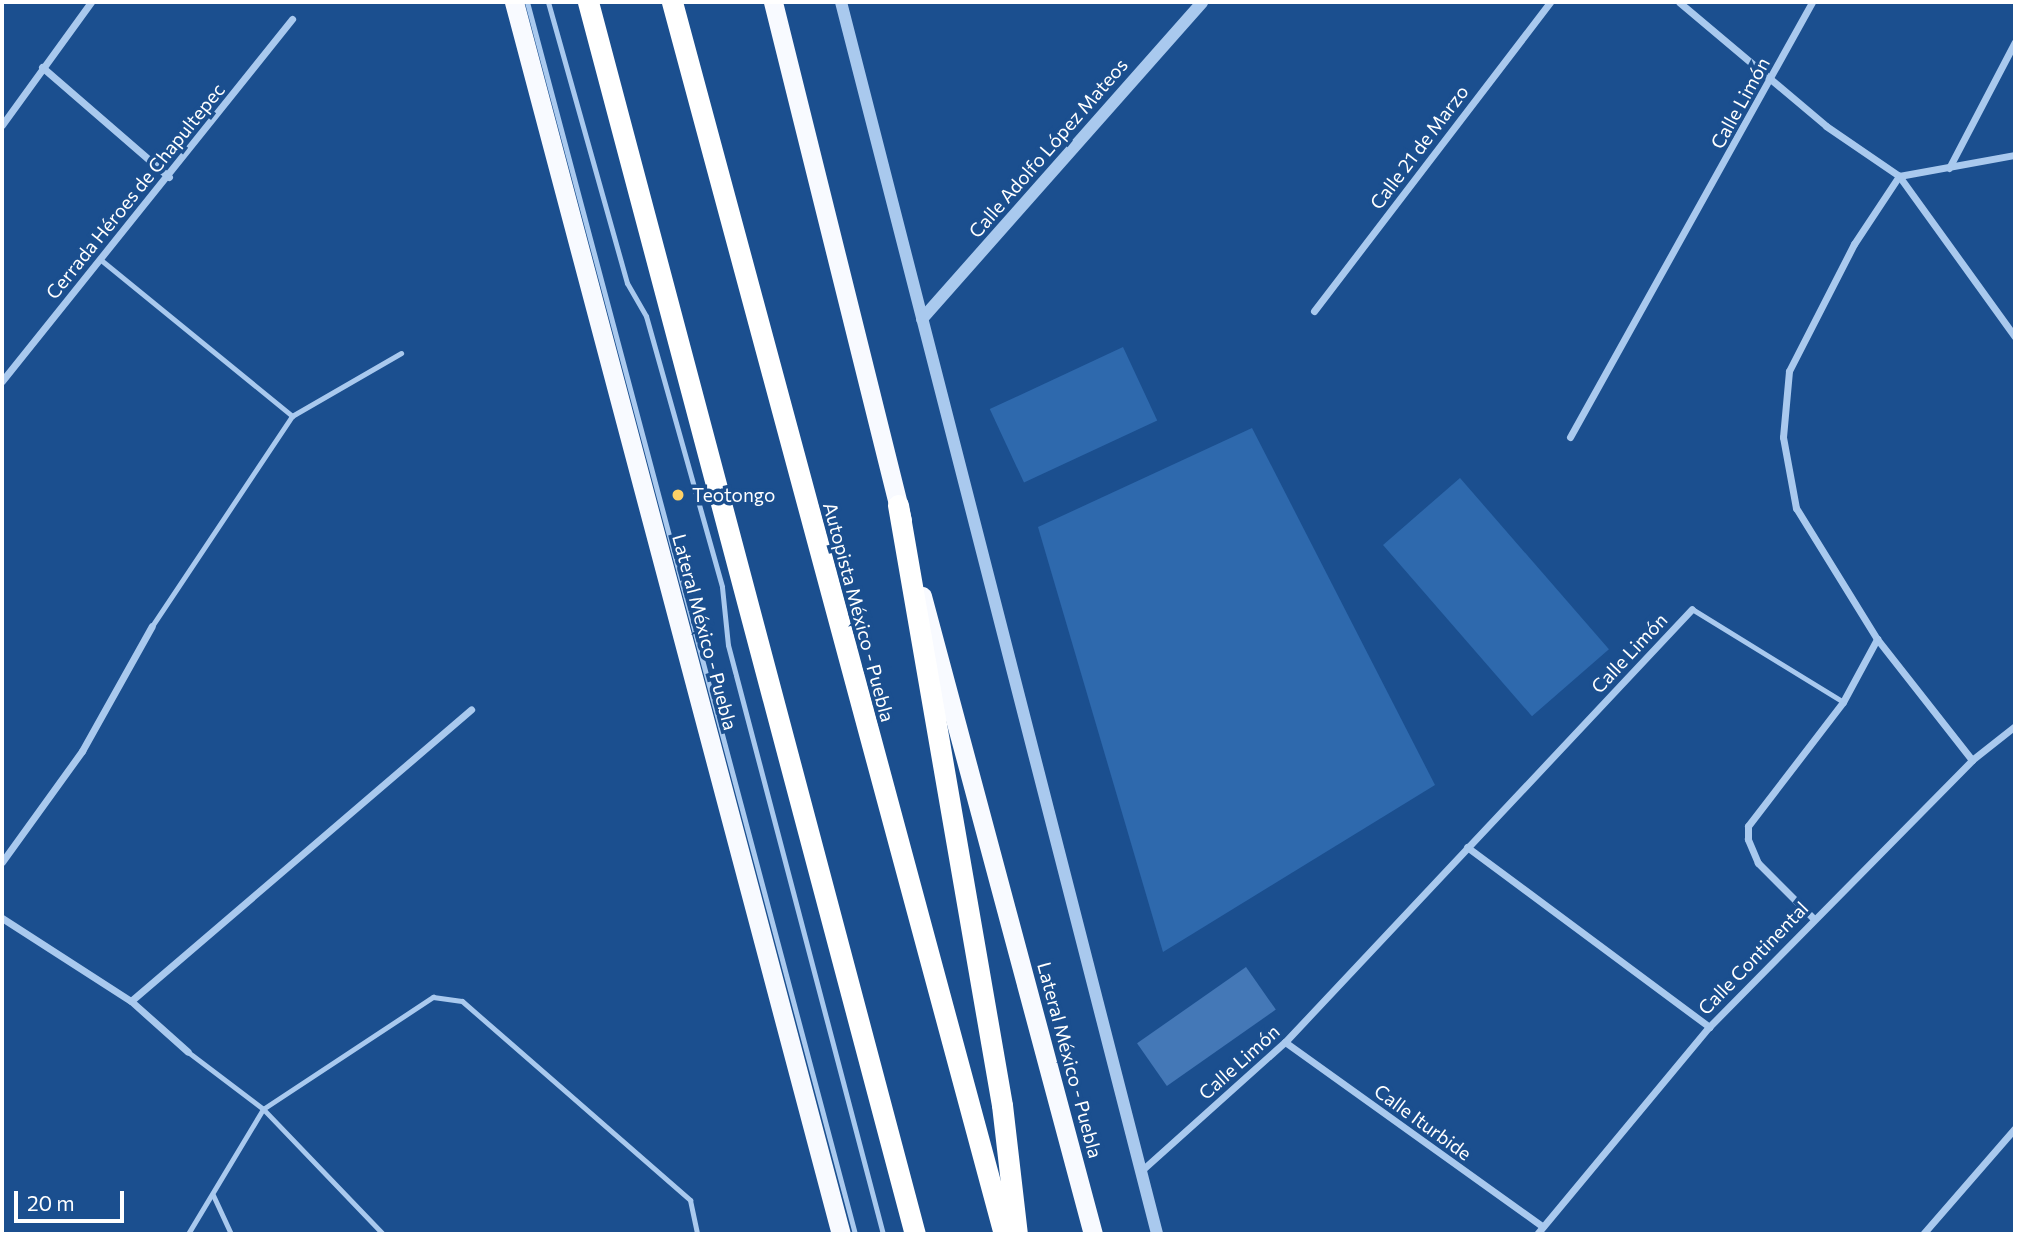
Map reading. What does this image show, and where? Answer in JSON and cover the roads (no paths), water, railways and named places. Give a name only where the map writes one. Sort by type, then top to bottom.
[{"type":"highway","name":"Lateral México - Puebla","points":[[514,2],[841,1234]]},
{"type":"highway","points":[[588,2],[915,1234]]},
{"type":"highway","name":"Autopista México - Puebla","points":[[672,2],[1004,1234]]},
{"type":"highway","name":"Lateral México - Puebla","points":[[773,2],[898,505],[1093,1234]]},
{"type":"highway","points":[[898,505],[1002,1105],[1017,1234]]},
{"type":"street","points":[[2,125],[91,2]]},
{"type":"street","points":[[841,2],[1157,1234]]},
{"type":"street","name":"Calle Adolfo López Mateos","points":[[922,319],[1202,2]]},
{"type":"street","name":"Calle 21 de Marzo","points":[[1314,311],[1550,2]]},
{"type":"street","points":[[1679,2],[1826,127],[1899,176],[2015,337]]},
{"type":"street","name":"Calle Limón","points":[[1570,437],[1771,81],[1812,2]]},
{"type":"street","name":"Cerrada Héroes de Chapultepec","points":[[2,381],[169,177],[292,19]]},
{"type":"street","points":[[1949,168],[2015,42]]},
{"type":"street","points":[[42,67],[169,177]]},
{"type":"street","points":[[1972,760],[1877,639],[1796,508],[1783,438],[1789,371],[1854,244],[1899,176],[2015,155]]},
{"type":"street","name":"Calle Limón","points":[[1140,1172],[1285,1042],[1692,609]]},
{"type":"street","points":[[2,862],[82,751],[152,626]]},
{"type":"street","points":[[1813,918],[1758,863],[1748,839],[1748,826],[1843,702],[1877,639]]},
{"type":"street","points":[[131,1001],[471,710]]},
{"type":"street","name":"Calle Continental","points":[[1537,1234],[1709,1027],[1813,918],[1972,760],[2015,726]]},
{"type":"street","points":[[1467,847],[1709,1027]]},
{"type":"street","points":[[2,918],[131,1001],[188,1052]]},
{"type":"street","name":"Calle Iturbide","points":[[1285,1042],[1543,1227]]},
{"type":"street","points":[[1923,1234],[2015,1128]]},
{"type":"lane","points":[[527,2],[855,1234]]},
{"type":"lane","points":[[548,2],[627,283],[646,316],[722,587],[728,645],[883,1234]]},
{"type":"lane","points":[[101,260],[292,416]]},
{"type":"lane","points":[[152,626],[292,416],[401,353]]},
{"type":"lane","name":"Calle Limón","points":[[1692,609],[1843,702]]},
{"type":"lane","points":[[188,1234],[263,1109],[433,998],[461,1001],[690,1200],[697,1234]]},
{"type":"lane","points":[[188,1052],[263,1109],[383,1234]]},
{"type":"lane","points":[[213,1195],[231,1234]]},
{"type":"place","name":"Teotongo","points":[[678,495]]}]
